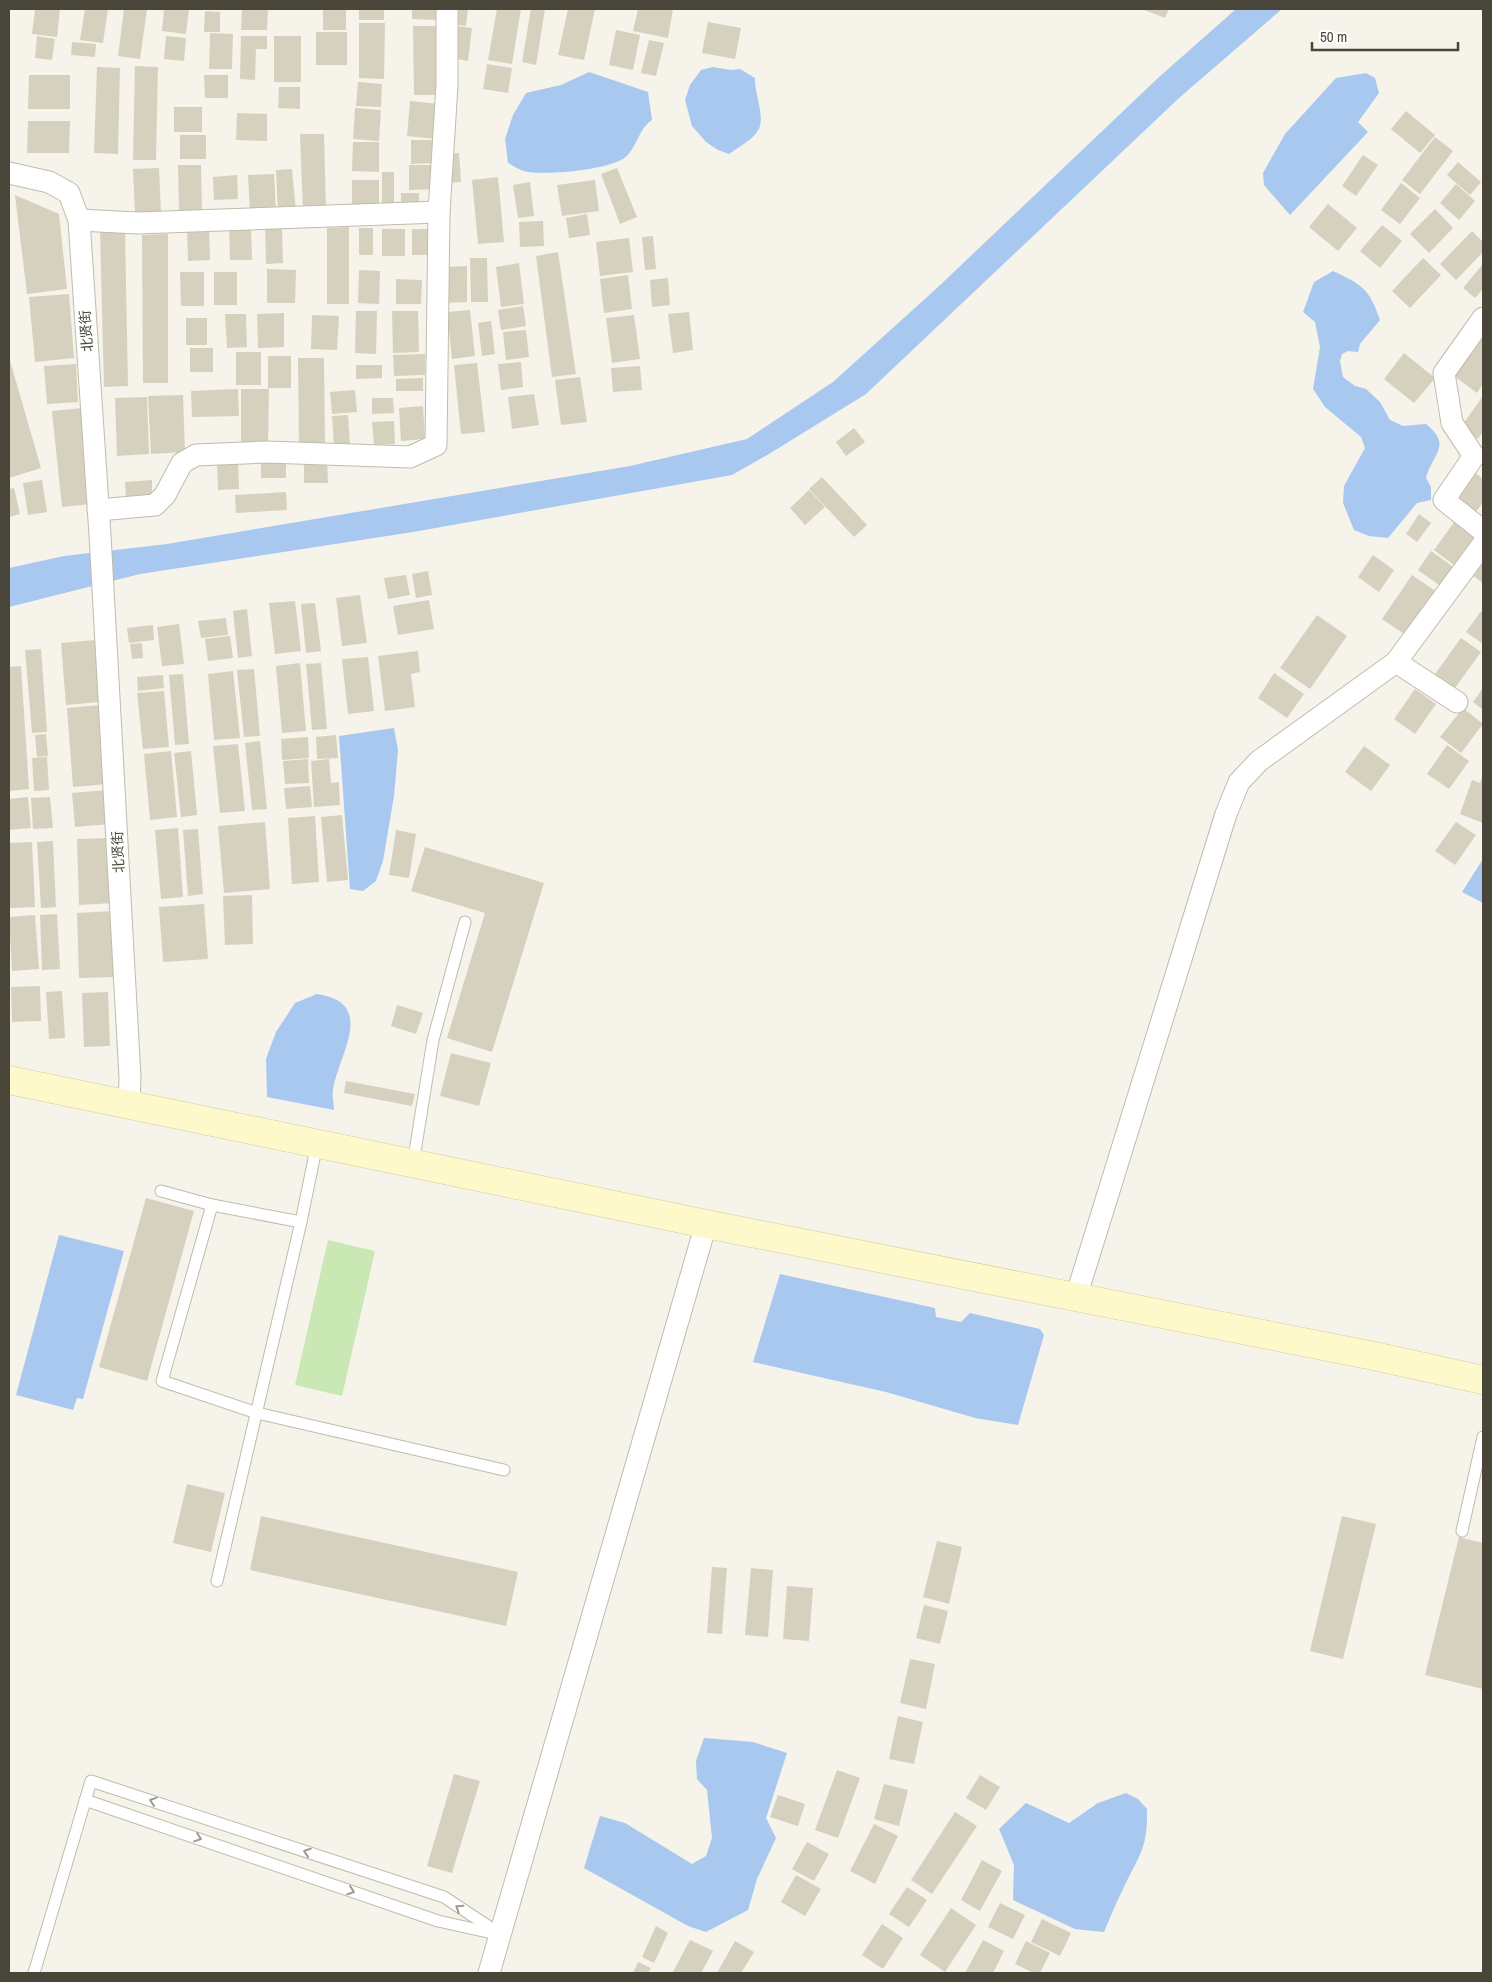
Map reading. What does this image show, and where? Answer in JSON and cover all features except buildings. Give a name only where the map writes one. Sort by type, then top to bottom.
[{"type":"main road","points":[[9,1080],[706,1224],[1374,1356],[1483,1380]]},
{"type":"street","points":[[98,510],[155,505],[165,495],[182,463],[196,455],[267,452],[410,458],[436,445],[439,212],[448,85],[447,9]]},
{"type":"street","name":"北贤街","points":[[9,172],[49,182],[69,193],[80,220],[100,535],[129,1058],[129,1105]]},
{"type":"street","points":[[80,220],[138,223],[439,212]]},
{"type":"street","points":[[1483,318],[1444,373],[1452,424],[1474,456],[1444,500],[1483,532]]},
{"type":"street","points":[[1076,1297],[1226,814],[1239,782],[1259,761],[1396,662],[1483,544]]},
{"type":"street","points":[[1396,662],[1457,702]]},
{"type":"street","points":[[489,1973],[706,1224]]},
{"type":"lane","points":[[413,1164],[433,1040],[465,922]]},
{"type":"lane","points":[[217,1581],[301,1222],[317,1144]]},
{"type":"lane","points":[[162,1192],[212,1205],[301,1222]]},
{"type":"lane","points":[[212,1205],[162,1381],[257,1413],[504,1470]]},
{"type":"lane","points":[[1462,1531],[1483,1437]]},
{"type":"lane","points":[[34,1973],[91,1781],[444,1897],[500,1934]]},
{"type":"lane","points":[[85,1800],[438,1921],[500,1934]]},
{"type":"green space","points":[[328,1240],[375,1251],[342,1396],[295,1385]]},
{"type":"water","points":[[1236,9],[1282,9],[1179,98],[866,394],[732,475],[413,532],[140,574],[9,607],[9,568],[64,556],[167,544],[630,466],[747,439],[833,382],[937,288],[1158,78]]},
{"type":"water","points":[[713,67],[731,70],[740,69],[755,78],[761,121],[760,127],[751,138],[729,154],[718,150],[706,142],[692,126],[685,100],[690,85],[701,70]]},
{"type":"water","points":[[589,72],[648,92],[652,120],[643,129],[631,151],[623,159],[614,163],[591,169],[564,172],[526,172],[508,163],[505,139],[513,115],[526,93],[561,85]]},
{"type":"water","points":[[1366,73],[1375,78],[1379,93],[1358,122],[1368,132],[1290,215],[1264,185],[1263,173],[1285,134],[1336,78]]},
{"type":"water","points":[[1333,271],[1358,284],[1368,294],[1380,320],[1360,344],[1358,352],[1348,351],[1342,354],[1340,361],[1343,377],[1355,386],[1366,389],[1380,402],[1390,420],[1403,426],[1426,424],[1438,438],[1438,450],[1426,478],[1431,487],[1431,500],[1417,503],[1388,538],[1369,536],[1354,530],[1343,503],[1344,486],[1365,448],[1361,437],[1325,407],[1313,389],[1320,347],[1315,322],[1303,312],[1314,282]]},
{"type":"water","points":[[394,728],[398,750],[394,796],[383,861],[376,881],[363,891],[350,889],[339,736]]},
{"type":"water","points":[[1483,859],[1483,903],[1462,892]]},
{"type":"water","points":[[317,994],[335,999],[346,1008],[350,1019],[350,1032],[333,1090],[334,1110],[267,1097],[266,1059],[276,1032],[295,1003]]},
{"type":"water","points":[[59,1235],[124,1251],[83,1399],[77,1398],[73,1410],[16,1395]]},
{"type":"water","points":[[780,1274],[935,1308],[936,1317],[961,1322],[970,1313],[1040,1329],[1044,1335],[1018,1425],[975,1418],[886,1392],[753,1362]]},
{"type":"water","points":[[704,1738],[753,1742],[787,1753],[766,1818],[776,1838],[757,1879],[748,1910],[706,1932],[688,1926],[584,1868],[600,1816],[625,1823],[692,1864],[706,1856],[712,1838],[707,1790],[697,1779],[696,1761]]},
{"type":"water","points":[[1126,1793],[1138,1799],[1147,1809],[1146,1834],[1141,1851],[1104,1932],[1075,1929],[1013,1900],[1014,1865],[999,1829],[1026,1803],[1069,1823],[1098,1803]]}]
